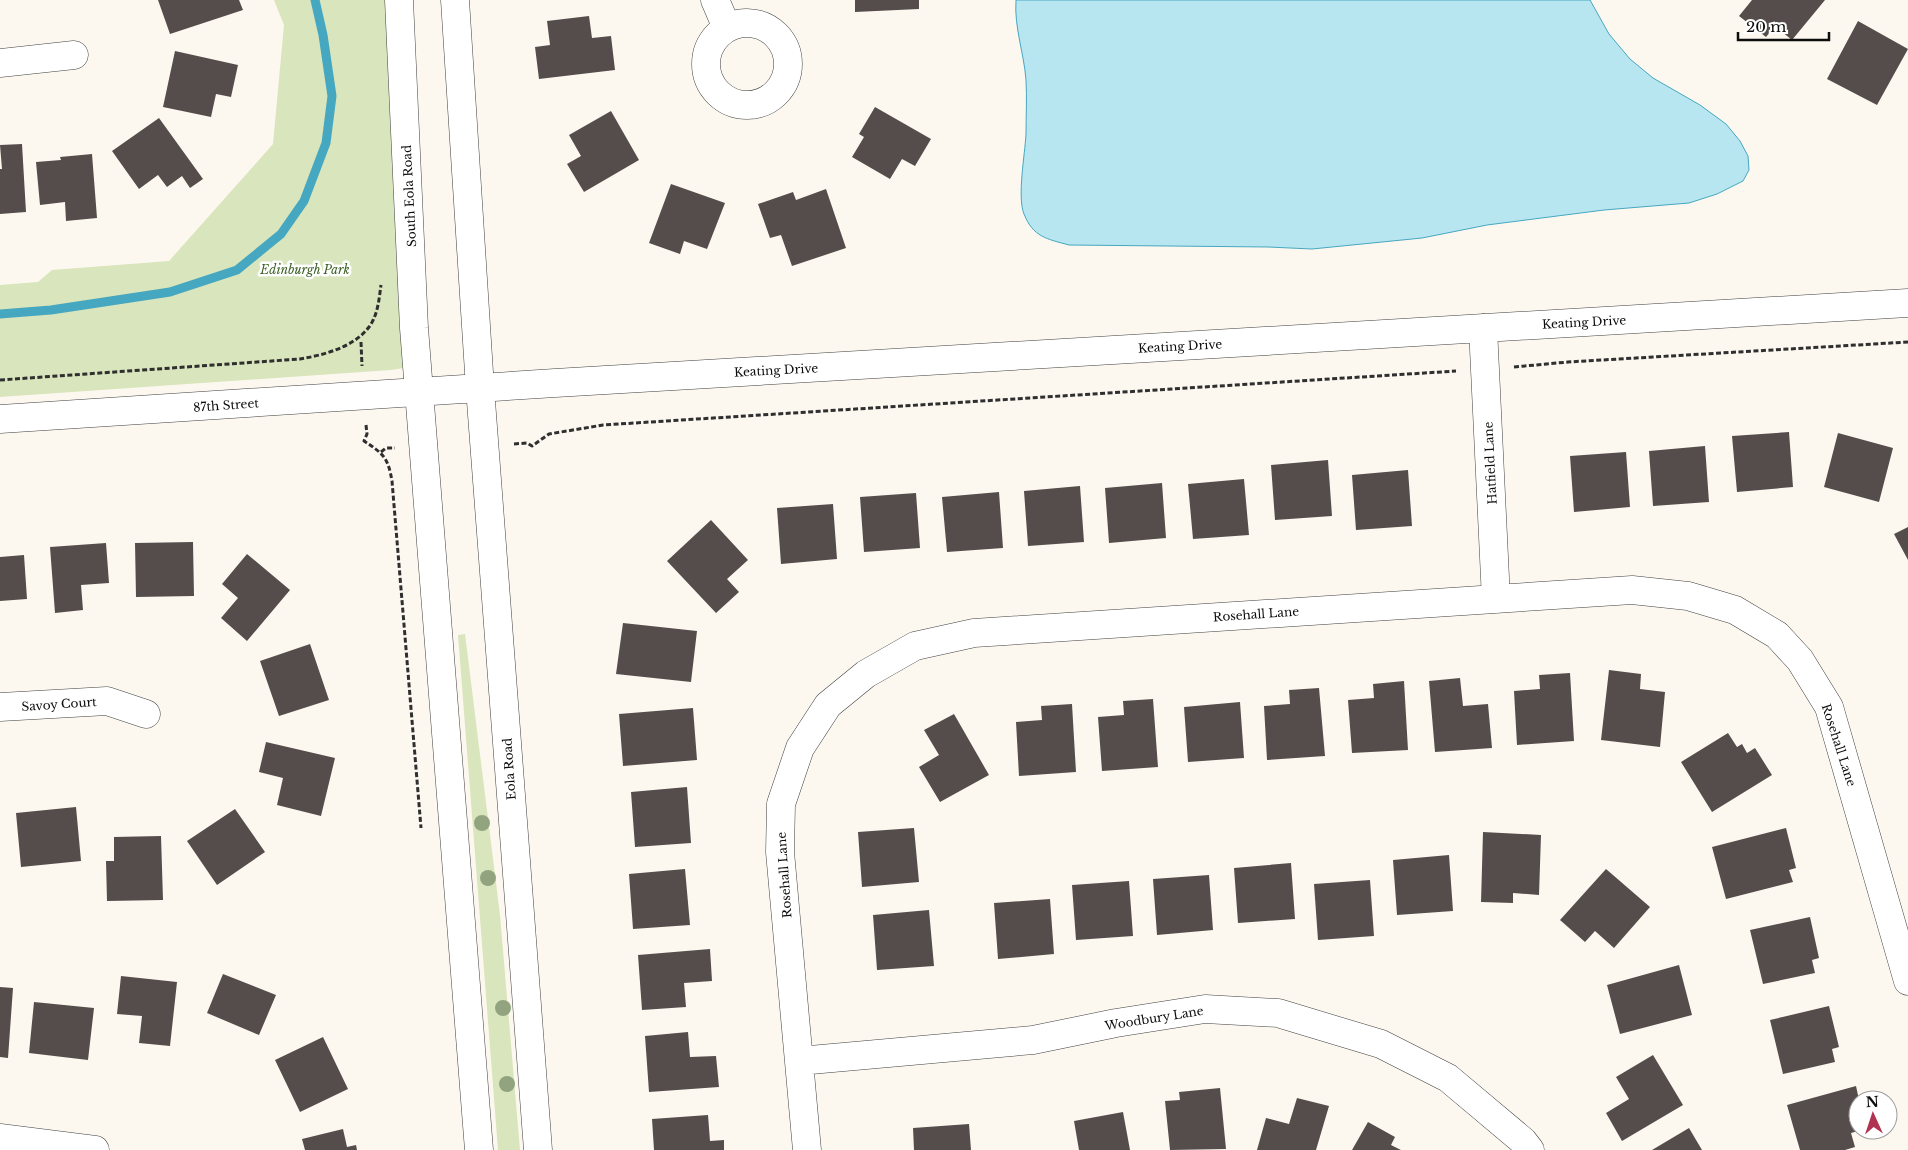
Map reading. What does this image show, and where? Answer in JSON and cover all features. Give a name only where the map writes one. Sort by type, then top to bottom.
[{"type":"street","name":"South Eola Road","points":[[399,0],[419,392]]},
{"type":"street","points":[[455,0],[480,388]]},
{"type":"street","points":[[716,0],[727,28]]},
{"type":"street","points":[[0,63],[74,55]]},
{"type":"street","name":"Keating Drive","points":[[452,390],[1908,303]]},
{"type":"street","name":"Hatfield Lane","points":[[1483,328],[1496,599]]},
{"type":"street","name":"Eola Road","points":[[480,388],[538,1150]]},
{"type":"street","name":"87th Street","points":[[0,419],[452,390]]},
{"type":"street","points":[[419,392],[479,1150]]},
{"type":"street","name":"Rosehall Lane","points":[[807,1150],[780,852],[781,804],[800,748],[828,704],[866,674],[915,646],[974,633],[1632,590],[1688,596],[1735,610],[1777,635],[1800,660],[1829,707],[1908,981]]},
{"type":"street","name":"Savoy Court","points":[[0,707],[107,701],[146,714]]},
{"type":"street","name":"Woodbury Lane","points":[[799,1061],[1033,1040],[1206,1009],[1278,1013],[1381,1044],[1448,1078],[1523,1141],[1530,1150]]},
{"type":"street","points":[[0,1138],[95,1150]]},
{"type":"path","points":[[0,380],[290,360],[319,356],[345,345],[360,336],[370,326],[377,308],[381,283]]},
{"type":"path","points":[[1519,366],[1908,342]]},
{"type":"path","points":[[527,443],[532,446],[548,434],[603,425],[1447,372]]},
{"type":"path","points":[[366,434],[364,441],[381,452],[388,463],[393,489],[422,833]]},
{"type":"path","points":[[381,452],[386,448]]},
{"type":"green space","name":"Edinburgh Park","points":[[274,0],[400,0],[410,367],[391,370],[0,397],[0,285],[38,282],[52,270],[169,261],[273,144],[284,25]]},
{"type":"green space","points":[[465,634],[500,915],[520,1150],[498,1150],[458,635]]},
{"type":"water","points":[[1016,0],[1590,0],[1609,34],[1630,59],[1653,78],[1700,105],[1726,124],[1740,141],[1748,156],[1749,170],[1743,181],[1717,194],[1689,203],[1604,210],[1487,225],[1422,238],[1312,249],[1069,245],[1047,239],[1036,232],[1028,222],[1022,207],[1021,186],[1026,134],[1026,87],[1025,70],[1016,20]]},
{"type":"building","points":[[158,0],[239,0],[243,10],[170,34]]},
{"type":"building","points":[[855,0],[919,0],[919,9],[855,12]]},
{"type":"building","points":[[1752,0],[1825,0],[1792,40],[1775,26],[1766,37],[1739,16]]},
{"type":"building","points":[[589,16],[592,38],[611,36],[615,70],[539,79],[535,47],[550,45],[547,21]]},
{"type":"building","points":[[1858,21],[1908,49],[1877,105],[1827,79]]},
{"type":"building","points":[[175,51],[238,65],[231,97],[216,94],[211,117],[163,107]]},
{"type":"building","points":[[875,107],[931,139],[915,166],[902,159],[890,179],[852,157],[864,137],[859,134]]},
{"type":"building","points":[[611,111],[639,160],[584,192],[567,164],[581,156],[569,135]]},
{"type":"building","points":[[159,118],[203,179],[190,188],[182,176],[167,187],[158,175],[139,189],[112,151]]},
{"type":"building","points":[[22,144],[26,212],[0,214],[0,169],[2,169],[0,145]]},
{"type":"building","points":[[92,154],[97,218],[66,221],[65,202],[40,205],[36,162],[61,160],[60,157]]},
{"type":"building","points":[[671,184],[725,203],[707,249],[684,241],[680,254],[649,243]]},
{"type":"building","points":[[826,189],[846,248],[792,266],[781,235],[770,238],[758,204],[793,192],[796,200]]},
{"type":"building","points":[[1789,432],[1793,487],[1737,492],[1732,436]]},
{"type":"building","points":[[1838,433],[1893,448],[1879,502],[1824,487]]},
{"type":"building","points":[[1705,446],[1709,502],[1653,506],[1649,451]]},
{"type":"building","points":[[1626,452],[1630,507],[1574,512],[1570,456]]},
{"type":"building","points":[[1328,460],[1332,516],[1275,520],[1271,465]]},
{"type":"building","points":[[1408,470],[1412,526],[1356,530],[1352,475]]},
{"type":"building","points":[[1244,479],[1249,535],[1193,539],[1188,484]]},
{"type":"building","points":[[1162,483],[1166,538],[1109,543],[1105,488]]},
{"type":"building","points":[[1080,486],[1084,542],[1028,546],[1024,491]]},
{"type":"building","points":[[999,492],[1003,548],[947,552],[942,497]]},
{"type":"building","points":[[916,493],[920,548],[864,552],[860,497]]},
{"type":"building","points":[[833,504],[837,559],[781,564],[777,508]]},
{"type":"building","points":[[711,520],[748,560],[727,579],[739,592],[716,613],[667,561]]},
{"type":"building","points":[[1908,527],[1908,560],[1894,534]]},
{"type":"building","points":[[193,542],[194,596],[136,597],[135,543]]},
{"type":"building","points":[[106,543],[109,583],[81,585],[83,610],[55,613],[50,547]]},
{"type":"building","points":[[247,554],[290,590],[247,641],[221,618],[238,598],[222,584]]},
{"type":"building","points":[[24,555],[27,599],[0,601],[0,557]]},
{"type":"building","points":[[623,623],[697,631],[691,682],[616,674]]},
{"type":"building","points":[[310,644],[329,700],[279,716],[260,661]]},
{"type":"building","points":[[1609,670],[1641,674],[1640,689],[1665,692],[1660,747],[1601,740]]},
{"type":"building","points":[[1570,673],[1574,741],[1517,745],[1514,691],[1540,689],[1539,675]]},
{"type":"building","points":[[1460,678],[1463,706],[1488,704],[1492,748],[1435,752],[1429,681]]},
{"type":"building","points":[[1404,681],[1408,750],[1352,753],[1348,700],[1374,698],[1373,684]]},
{"type":"building","points":[[1319,688],[1325,756],[1267,760],[1264,706],[1290,704],[1289,690]]},
{"type":"building","points":[[1153,699],[1158,767],[1102,771],[1098,717],[1124,715],[1123,701]]},
{"type":"building","points":[[1240,702],[1244,758],[1188,762],[1184,707]]},
{"type":"building","points":[[1072,704],[1076,772],[1019,776],[1016,722],[1042,720],[1041,706]]},
{"type":"building","points":[[693,708],[697,760],[623,766],[619,714]]},
{"type":"building","points":[[954,714],[989,775],[940,802],[919,767],[939,755],[924,730]]},
{"type":"building","points":[[1728,733],[1737,747],[1742,744],[1747,753],[1755,748],[1772,775],[1712,812],[1681,762]]},
{"type":"building","points":[[266,742],[335,758],[321,816],[277,805],[283,778],[259,772]]},
{"type":"building","points":[[687,787],[691,843],[635,847],[631,792]]},
{"type":"building","points":[[76,807],[81,861],[21,867],[16,813]]},
{"type":"building","points":[[235,809],[265,852],[217,885],[187,841]]},
{"type":"building","points":[[914,828],[919,882],[862,887],[858,832]]},
{"type":"building","points":[[1786,828],[1796,868],[1789,870],[1793,882],[1726,899],[1712,847]]},
{"type":"building","points":[[1483,832],[1541,835],[1539,895],[1513,893],[1513,903],[1481,902]]},
{"type":"building","points":[[161,836],[163,900],[107,901],[106,861],[114,861],[114,837]]},
{"type":"building","points":[[1449,855],[1453,911],[1397,915],[1393,860]]},
{"type":"building","points":[[1291,863],[1295,919],[1238,923],[1234,868]]},
{"type":"building","points":[[685,869],[690,925],[633,929],[629,874]]},
{"type":"building","points":[[1606,869],[1650,907],[1614,948],[1595,931],[1585,942],[1560,920]]},
{"type":"building","points":[[1209,875],[1213,930],[1157,935],[1153,879]]},
{"type":"building","points":[[1370,880],[1374,936],[1318,940],[1314,884]]},
{"type":"building","points":[[1129,881],[1133,936],[1076,940],[1072,885]]},
{"type":"building","points":[[1050,899],[1054,954],[998,959],[994,903]]},
{"type":"building","points":[[929,910],[934,966],[877,970],[873,915]]},
{"type":"building","points":[[1810,917],[1819,958],[1812,960],[1815,973],[1763,984],[1750,930]]},
{"type":"building","points":[[710,949],[712,981],[684,983],[686,1007],[642,1010],[638,955]]},
{"type":"building","points":[[1679,965],[1692,1015],[1620,1034],[1607,985]]},
{"type":"building","points":[[223,974],[276,995],[259,1035],[207,1013]]},
{"type":"building","points":[[121,976],[177,982],[170,1046],[139,1043],[142,1016],[117,1014]]},
{"type":"building","points":[[0,987],[13,988],[8,1058],[0,1057]]},
{"type":"building","points":[[34,1002],[94,1008],[88,1060],[29,1053]]},
{"type":"building","points":[[1829,1006],[1839,1047],[1832,1049],[1835,1062],[1783,1074],[1770,1020]]},
{"type":"building","points":[[688,1032],[690,1057],[716,1056],[719,1087],[649,1092],[645,1036]]},
{"type":"building","points":[[323,1037],[348,1089],[300,1112],[275,1060]]},
{"type":"building","points":[[1653,1055],[1683,1105],[1622,1141],[1606,1113],[1629,1099],[1616,1077]]},
{"type":"building","points":[[1856,1086],[1857,1090],[1848,1090],[1848,1140],[1853,1140],[1855,1147],[1845,1150],[1800,1150],[1787,1105]]},
{"type":"building","points":[[1220,1088],[1226,1149],[1170,1150],[1165,1101],[1180,1100],[1179,1092]]},
{"type":"building","points":[[1297,1098],[1329,1106],[1316,1150],[1257,1150],[1266,1118],[1289,1124]]},
{"type":"building","points":[[1123,1112],[1130,1150],[1079,1150],[1074,1121]]},
{"type":"building","points":[[708,1115],[710,1141],[724,1140],[724,1150],[654,1150],[652,1119]]},
{"type":"building","points":[[1368,1122],[1395,1137],[1391,1145],[1401,1150],[1352,1150]]},
{"type":"building","points":[[969,1124],[971,1150],[914,1150],[913,1128]]},
{"type":"building","points":[[1689,1128],[1702,1150],[1652,1150]]},
{"type":"building","points":[[343,1129],[347,1147],[356,1145],[357,1150],[305,1150],[302,1139]]},
{"type":"waterway","points":[[0,314],[51,310],[170,292],[237,270],[281,234],[304,201],[326,143],[332,96],[323,35],[315,0]]}]
